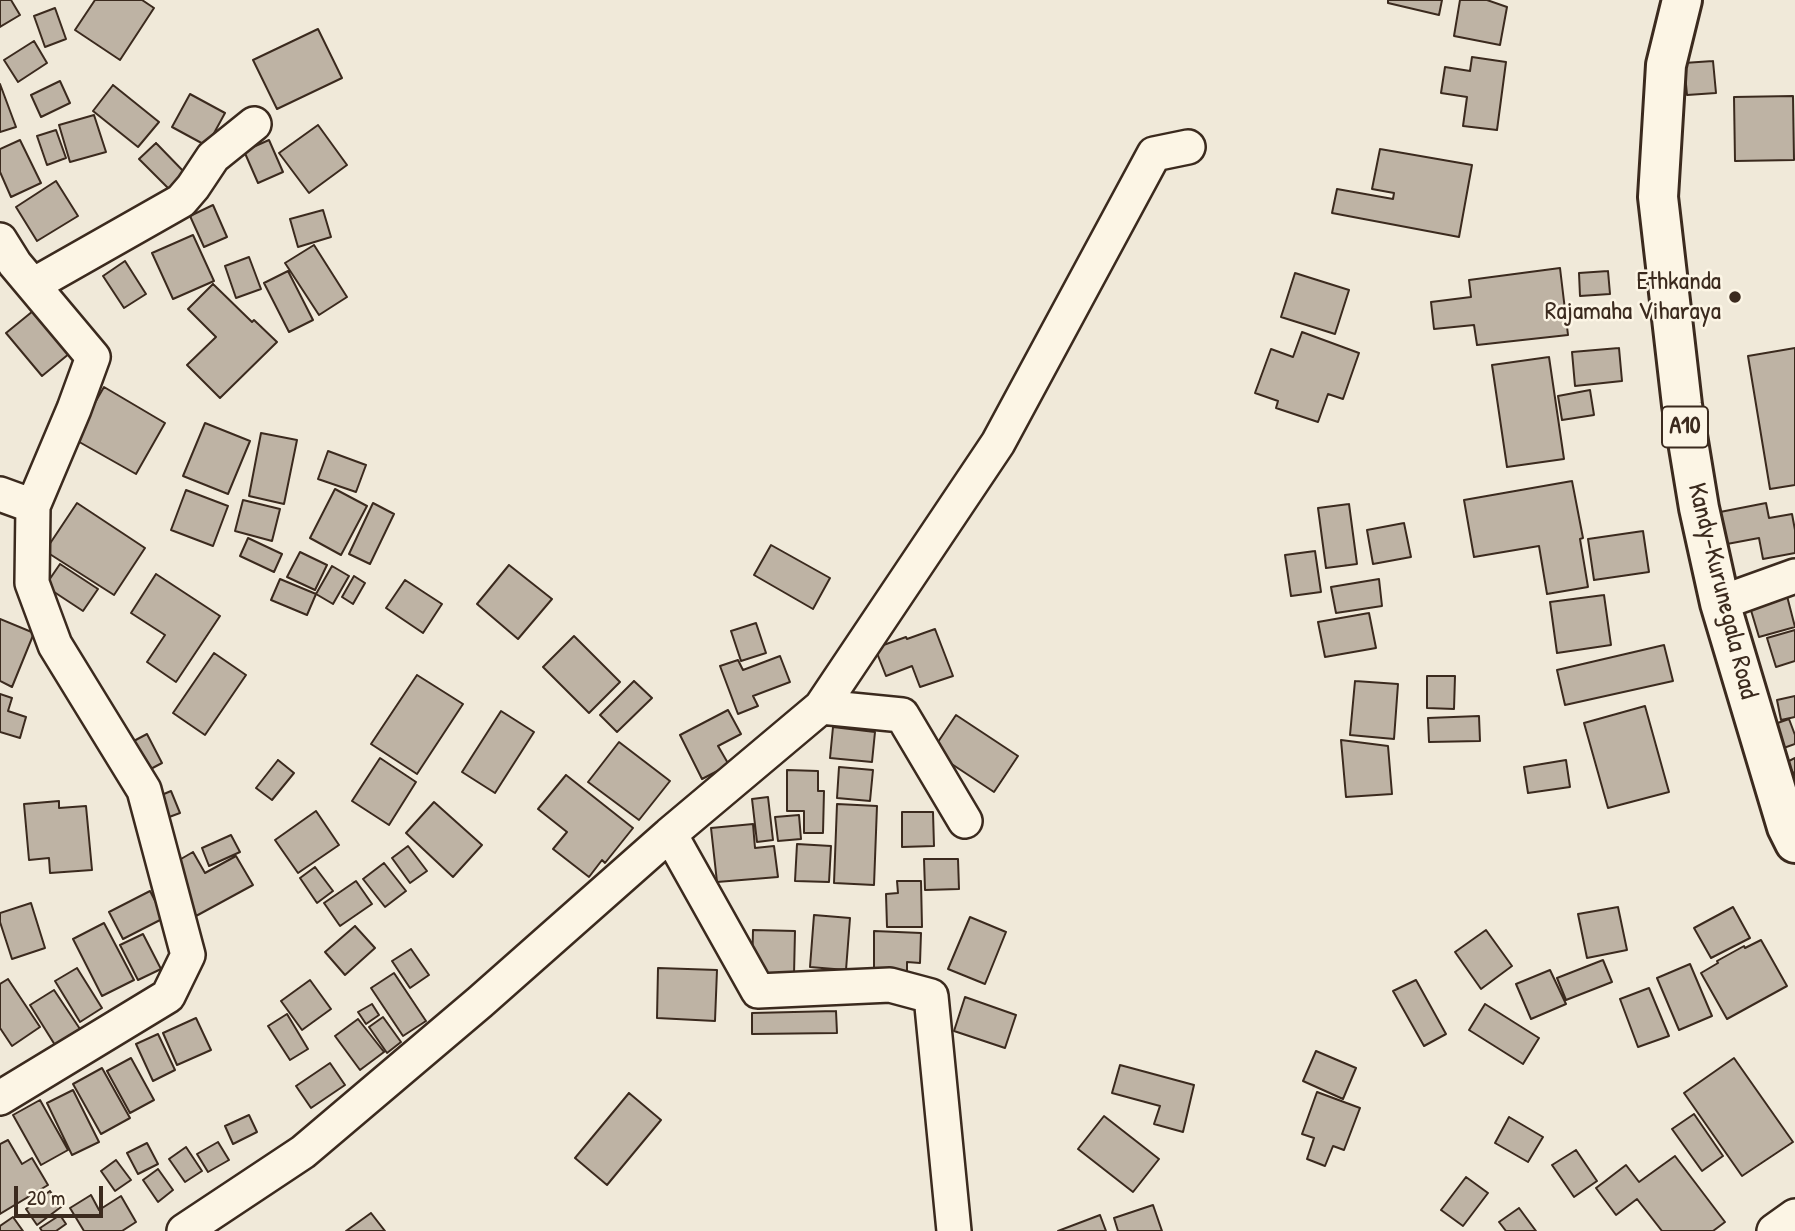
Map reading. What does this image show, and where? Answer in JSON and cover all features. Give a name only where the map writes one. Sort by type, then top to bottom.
[{"type":"highway","name":"Kandy-Kurunegala Road","points":[[1682,0],[1667,65],[1658,197],[1682,405],[1699,508],[1720,603],[1787,827],[1795,843]]},
{"type":"street","points":[[33,285],[181,201],[213,157],[254,124]]},
{"type":"street","points":[[184,1231],[303,1152],[821,707],[998,443],[1154,154],[1188,147]]},
{"type":"street","points":[[0,240],[15,264],[93,357],[33,506],[32,583],[55,645],[144,790],[188,955],[168,996],[0,1098]]},
{"type":"street","points":[[0,494],[33,506]]},
{"type":"street","points":[[1720,603],[1795,576]]},
{"type":"street","points":[[821,707],[902,715],[965,821]]},
{"type":"street","points":[[670,834],[758,991],[890,985],[931,996],[954,1231]]},
{"type":"street","points":[[1774,1231],[1795,1216]]},
{"type":"building","points":[[0,0],[11,0],[20,15],[0,27]]},
{"type":"building","points":[[95,0],[142,0],[154,8],[120,60],[75,30]]},
{"type":"building","points":[[1388,0],[1442,0],[1439,15],[1388,3]]},
{"type":"building","points":[[1460,0],[1487,0],[1507,7],[1500,45],[1454,36]]},
{"type":"building","points":[[55,8],[66,39],[45,47],[34,16]]},
{"type":"building","points":[[318,29],[342,78],[277,109],[253,60]]},
{"type":"building","points":[[34,41],[47,63],[18,82],[4,60]]},
{"type":"building","points":[[1472,57],[1506,62],[1497,130],[1463,126],[1467,97],[1441,93],[1445,67],[1470,71]]},
{"type":"building","points":[[1713,61],[1716,93],[1687,95],[1684,63]]},
{"type":"building","points":[[60,81],[70,103],[41,117],[31,95]]},
{"type":"building","points":[[0,84],[16,127],[0,132]]},
{"type":"building","points":[[113,85],[159,122],[138,147],[93,111]]},
{"type":"building","points":[[190,94],[225,113],[207,146],[172,127]]},
{"type":"building","points":[[1793,96],[1794,160],[1735,161],[1734,97]]},
{"type":"building","points":[[94,115],[106,152],[70,162],[59,125]]},
{"type":"building","points":[[318,125],[347,165],[309,193],[279,153]]},
{"type":"building","points":[[56,130],[66,158],[47,165],[37,136]]},
{"type":"building","points":[[20,140],[41,183],[11,197],[0,172],[0,149]]},
{"type":"building","points":[[269,140],[283,172],[258,183],[244,151]]},
{"type":"building","points":[[156,143],[187,175],[171,191],[139,159]]},
{"type":"building","points":[[1380,149],[1472,165],[1459,237],[1332,213],[1337,189],[1393,199],[1394,193],[1372,189]]},
{"type":"building","points":[[56,181],[78,216],[37,241],[16,207]]},
{"type":"building","points":[[213,205],[227,237],[204,247],[190,216]]},
{"type":"building","points":[[323,210],[331,237],[298,247],[290,219]]},
{"type":"building","points":[[193,235],[214,281],[173,299],[152,253]]},
{"type":"building","points":[[314,245],[347,297],[319,315],[285,263]]},
{"type":"building","points":[[249,257],[261,289],[236,298],[225,266]]},
{"type":"building","points":[[125,261],[146,294],[124,308],[103,276]]},
{"type":"building","points":[[1560,268],[1568,335],[1477,345],[1474,325],[1434,329],[1431,302],[1471,297],[1469,280]]},
{"type":"building","points":[[288,271],[313,320],[289,332],[264,283]]},
{"type":"building","points":[[1608,271],[1610,294],[1580,296],[1579,273]]},
{"type":"building","points":[[1295,273],[1349,290],[1335,334],[1281,317]]},
{"type":"building","points":[[213,284],[277,342],[220,398],[187,365],[216,337],[188,309]]},
{"type":"building","points":[[33,311],[70,353],[42,376],[6,333]]},
{"type":"building","points":[[1302,332],[1359,353],[1343,399],[1328,394],[1318,422],[1276,408],[1278,401],[1255,393],[1271,349],[1293,357]]},
{"type":"building","points":[[1619,348],[1622,381],[1575,386],[1572,352]]},
{"type":"building","points":[[1795,348],[1795,485],[1770,489],[1748,356]]},
{"type":"building","points":[[1549,357],[1564,459],[1507,467],[1492,365]]},
{"type":"building","points":[[104,387],[165,423],[136,474],[74,439]]},
{"type":"building","points":[[1590,390],[1594,415],[1562,420],[1558,396]]},
{"type":"building","points":[[205,423],[250,441],[228,494],[183,476]]},
{"type":"building","points":[[261,433],[297,440],[284,504],[249,496]]},
{"type":"building","points":[[328,451],[366,465],[356,492],[318,479]]},
{"type":"building","points":[[1572,481],[1583,538],[1580,539],[1588,587],[1547,594],[1539,546],[1474,557],[1464,500]]},
{"type":"building","points":[[335,489],[367,506],[341,555],[310,538]]},
{"type":"building","points":[[186,490],[228,506],[213,546],[171,530]]},
{"type":"building","points":[[243,500],[280,509],[272,541],[235,531]]},
{"type":"building","points":[[77,503],[145,548],[114,595],[45,551]]},
{"type":"building","points":[[373,503],[394,514],[370,564],[349,554]]},
{"type":"building","points":[[1766,503],[1769,518],[1792,514],[1795,553],[1763,559],[1759,538],[1727,544],[1720,512]]},
{"type":"building","points":[[1349,504],[1357,564],[1326,568],[1318,508]]},
{"type":"building","points":[[1404,523],[1411,557],[1373,564],[1367,530]]},
{"type":"building","points":[[1643,531],[1649,572],[1594,580],[1588,539]]},
{"type":"building","points":[[248,538],[282,554],[274,572],[240,556]]},
{"type":"building","points":[[771,545],[830,578],[813,609],[754,575]]},
{"type":"building","points":[[1315,551],[1321,592],[1291,596],[1285,555]]},
{"type":"building","points":[[300,552],[327,565],[315,590],[287,577]]},
{"type":"building","points":[[60,564],[98,589],[83,611],[45,586]]},
{"type":"building","points":[[509,565],[552,599],[518,639],[477,604]]},
{"type":"building","points":[[332,566],[349,576],[333,604],[316,594]]},
{"type":"building","points":[[156,574],[220,616],[176,682],[147,662],[165,635],[131,613]]},
{"type":"building","points":[[354,576],[365,583],[353,604],[342,597]]},
{"type":"building","points":[[280,579],[316,594],[307,615],[271,600]]},
{"type":"building","points":[[1379,579],[1382,606],[1336,613],[1331,587]]},
{"type":"building","points":[[405,580],[442,604],[423,633],[386,608]]},
{"type":"building","points":[[1604,595],[1611,645],[1557,653],[1550,602]]},
{"type":"building","points":[[1787,596],[1795,627],[1759,637],[1750,607]]},
{"type":"building","points":[[1369,613],[1376,648],[1325,657],[1318,622]]},
{"type":"building","points":[[0,619],[34,633],[12,687],[0,681]]},
{"type":"building","points":[[756,623],[766,653],[741,661],[731,631]]},
{"type":"building","points":[[935,629],[953,676],[920,687],[912,666],[886,676],[875,648]]},
{"type":"building","points":[[1795,630],[1795,661],[1776,667],[1767,638]]},
{"type":"building","points":[[574,636],[620,682],[589,713],[543,667]]},
{"type":"building","points":[[1664,645],[1673,681],[1565,705],[1557,670]]},
{"type":"building","points":[[214,653],[246,675],[205,735],[173,713]]},
{"type":"building","points":[[780,656],[790,682],[753,696],[758,706],[738,714],[720,666],[738,660],[743,670]]},
{"type":"building","points":[[417,675],[463,704],[417,774],[371,744]]},
{"type":"building","points":[[1427,676],[1455,676],[1454,709],[1427,708]]},
{"type":"building","points":[[634,681],[652,698],[617,732],[600,715]]},
{"type":"building","points":[[1355,681],[1398,684],[1394,739],[1350,735]]},
{"type":"building","points":[[0,694],[12,698],[8,711],[26,717],[20,738],[0,732]]},
{"type":"building","points":[[1795,696],[1795,717],[1781,720],[1777,700]]},
{"type":"building","points":[[1645,706],[1669,792],[1608,808],[1584,723]]},
{"type":"building","points":[[728,710],[741,734],[718,746],[729,765],[702,779],[680,735]]},
{"type":"building","points":[[501,711],[534,732],[495,793],[462,772]]},
{"type":"building","points":[[956,715],[1018,756],[994,792],[932,751]]},
{"type":"building","points":[[1479,716],[1480,741],[1429,742],[1428,718]]},
{"type":"building","points":[[1789,719],[1795,735],[1795,744],[1778,750],[1769,726]]},
{"type":"building","points":[[833,727],[875,732],[872,762],[830,758]]},
{"type":"building","points":[[147,734],[162,763],[145,772],[130,743]]},
{"type":"building","points":[[1341,740],[1388,746],[1392,794],[1346,797]]},
{"type":"building","points":[[619,742],[670,781],[639,820],[588,782]]},
{"type":"building","points":[[380,758],[416,782],[389,825],[352,801]]},
{"type":"building","points":[[1795,758],[1795,776],[1787,762]]},
{"type":"building","points":[[278,760],[294,773],[272,800],[256,788]]},
{"type":"building","points":[[1566,760],[1570,787],[1528,793],[1524,767]]},
{"type":"building","points":[[839,767],[873,770],[870,801],[837,798]]},
{"type":"building","points":[[787,770],[818,771],[818,791],[824,791],[823,833],[804,833],[804,811],[787,811]]},
{"type":"building","points":[[566,775],[633,828],[605,863],[602,860],[589,877],[553,849],[567,832],[538,809]]},
{"type":"building","points":[[171,791],[180,813],[161,820],[152,799]]},
{"type":"building","points":[[768,797],[773,840],[757,842],[752,799]]},
{"type":"building","points":[[59,801],[59,808],[86,806],[92,870],[50,873],[49,858],[29,860],[24,804]]},
{"type":"building","points":[[434,802],[482,845],[453,877],[406,833]]},
{"type":"building","points":[[837,804],[877,806],[874,885],[834,883]]},
{"type":"building","points":[[316,811],[339,845],[298,873],[275,840]]},
{"type":"building","points":[[902,812],[933,812],[934,846],[902,847]]},
{"type":"building","points":[[799,815],[801,839],[778,841],[775,817]]},
{"type":"building","points":[[753,824],[755,848],[774,846],[778,877],[717,882],[711,828]]},
{"type":"building","points":[[231,835],[240,852],[209,866],[202,848]]},
{"type":"building","points":[[797,844],[831,846],[829,882],[795,881]]},
{"type":"building","points":[[408,846],[427,871],[410,883],[392,858]]},
{"type":"building","points":[[193,852],[205,873],[236,856],[253,885],[196,916],[179,888],[186,884],[174,863]]},
{"type":"building","points":[[924,859],[958,859],[959,889],[925,890]]},
{"type":"building","points":[[384,863],[406,891],[385,907],[363,879]]},
{"type":"building","points":[[315,867],[333,891],[317,903],[300,878]]},
{"type":"building","points":[[356,881],[372,904],[340,926],[324,903]]},
{"type":"building","points":[[897,881],[921,881],[922,927],[887,927],[886,894],[898,893]]},
{"type":"building","points":[[150,891],[164,918],[123,939],[109,912]]},
{"type":"building","points":[[31,903],[45,948],[12,959],[0,922],[0,913]]},
{"type":"building","points":[[1618,907],[1627,950],[1587,958],[1578,914]]},
{"type":"building","points":[[1733,907],[1750,938],[1711,958],[1694,928]]},
{"type":"building","points":[[814,915],[850,918],[846,970],[810,967]]},
{"type":"building","points":[[970,917],[1006,932],[985,984],[948,969]]},
{"type":"building","points":[[104,923],[134,980],[102,996],[73,939]]},
{"type":"building","points":[[355,926],[375,948],[345,975],[325,952]]},
{"type":"building","points":[[753,930],[795,931],[794,975],[752,975]]},
{"type":"building","points":[[1486,930],[1512,966],[1481,989],[1455,952]]},
{"type":"building","points":[[874,931],[921,933],[920,963],[907,962],[907,975],[874,975]]},
{"type":"building","points":[[143,934],[161,969],[138,980],[120,945]]},
{"type":"building","points":[[1761,940],[1787,986],[1727,1019],[1701,973],[1744,946],[1745,948]]},
{"type":"building","points":[[411,949],[429,975],[410,988],[392,961]]},
{"type":"building","points":[[1603,960],[1612,982],[1566,1000],[1557,978]]},
{"type":"building","points":[[1690,964],[1712,1016],[1679,1030],[1657,978]]},
{"type":"building","points":[[77,968],[102,1008],[80,1022],[55,981]]},
{"type":"building","points":[[658,968],[717,970],[715,1021],[657,1018]]},
{"type":"building","points":[[1550,970],[1566,1004],[1531,1019],[1516,984]]},
{"type":"building","points":[[394,973],[426,1021],[403,1036],[371,988]]},
{"type":"building","points":[[8,979],[40,1027],[12,1046],[0,1028],[0,984]]},
{"type":"building","points":[[310,980],[331,1009],[302,1030],[281,1001]]},
{"type":"building","points":[[1416,980],[1446,1034],[1424,1046],[1393,991]]},
{"type":"building","points":[[1649,988],[1669,1036],[1638,1047],[1620,999]]},
{"type":"building","points":[[54,990],[80,1029],[55,1045],[30,1005]]},
{"type":"building","points":[[965,997],[1016,1015],[1005,1048],[954,1031]]},
{"type":"building","points":[[372,1004],[379,1015],[366,1024],[358,1012]]},
{"type":"building","points":[[1485,1004],[1539,1038],[1523,1064],[1469,1030]]},
{"type":"building","points":[[836,1011],[837,1033],[752,1034],[752,1013]]},
{"type":"building","points":[[287,1014],[308,1049],[290,1060],[268,1026]]},
{"type":"building","points":[[383,1017],[401,1042],[387,1053],[369,1027]]},
{"type":"building","points":[[196,1018],[211,1050],[177,1065],[163,1033]]},
{"type":"building","points":[[358,1019],[384,1052],[360,1070],[335,1036]]},
{"type":"building","points":[[158,1034],[175,1070],[153,1081],[136,1044]]},
{"type":"building","points":[[1316,1051],[1356,1068],[1343,1099],[1303,1081]]},
{"type":"building","points":[[131,1058],[154,1100],[130,1113],[107,1071]]},
{"type":"building","points":[[1734,1058],[1793,1142],[1742,1176],[1684,1093]]},
{"type":"building","points":[[330,1063],[345,1085],[311,1108],[296,1086]]},
{"type":"building","points":[[1120,1065],[1194,1085],[1183,1132],[1154,1124],[1160,1106],[1112,1093]]},
{"type":"building","points":[[102,1068],[130,1118],[101,1134],[73,1084]]},
{"type":"building","points":[[73,1090],[99,1142],[72,1155],[47,1103]]},
{"type":"building","points":[[1317,1092],[1360,1108],[1344,1150],[1333,1146],[1325,1166],[1307,1159],[1314,1138],[1302,1134]]},
{"type":"building","points":[[629,1093],[661,1120],[607,1185],[575,1158]]},
{"type":"building","points":[[40,1100],[68,1150],[41,1165],[13,1115]]},
{"type":"building","points":[[1694,1114],[1723,1156],[1702,1171],[1672,1129]]},
{"type":"building","points":[[249,1115],[257,1132],[233,1144],[225,1126]]},
{"type":"building","points":[[1104,1116],[1159,1159],[1133,1192],[1078,1149]]},
{"type":"building","points":[[1509,1117],[1543,1137],[1528,1162],[1495,1143]]},
{"type":"building","points":[[8,1140],[22,1164],[32,1158],[48,1185],[0,1214],[0,1144]]},
{"type":"building","points":[[218,1142],[229,1160],[208,1172],[197,1154]]},
{"type":"building","points":[[147,1143],[158,1164],[138,1174],[127,1153]]},
{"type":"building","points":[[186,1147],[202,1171],[185,1182],[169,1159]]},
{"type":"building","points":[[1576,1150],[1597,1181],[1574,1197],[1552,1165]]},
{"type":"building","points":[[1675,1156],[1725,1222],[1713,1231],[1662,1231],[1637,1199],[1616,1215],[1596,1188],[1626,1165],[1639,1182]]},
{"type":"building","points":[[116,1160],[131,1180],[115,1191],[101,1171]]},
{"type":"building","points":[[158,1169],[173,1190],[158,1202],[143,1180]]},
{"type":"building","points":[[1466,1177],[1488,1193],[1463,1226],[1441,1210]]},
{"type":"building","points":[[50,1191],[61,1207],[37,1225],[26,1209]]},
{"type":"building","points":[[91,1195],[99,1210],[121,1196],[136,1222],[122,1231],[84,1231],[70,1208]]},
{"type":"building","points":[[1153,1205],[1162,1231],[1118,1231],[1114,1218]]},
{"type":"building","points":[[1519,1208],[1536,1231],[1506,1231],[1499,1222]]},
{"type":"building","points":[[371,1213],[385,1231],[346,1231]]},
{"type":"building","points":[[60,1215],[66,1224],[56,1231],[42,1231],[40,1228]]},
{"type":"building","points":[[1100,1215],[1106,1231],[1058,1231]]},
{"type":"building","points":[[13,1217],[23,1231],[0,1231],[0,1226]]},
{"type":"place","name":"Ethkanda Rajamaha Viharaya","points":[[1735,297]]}]
